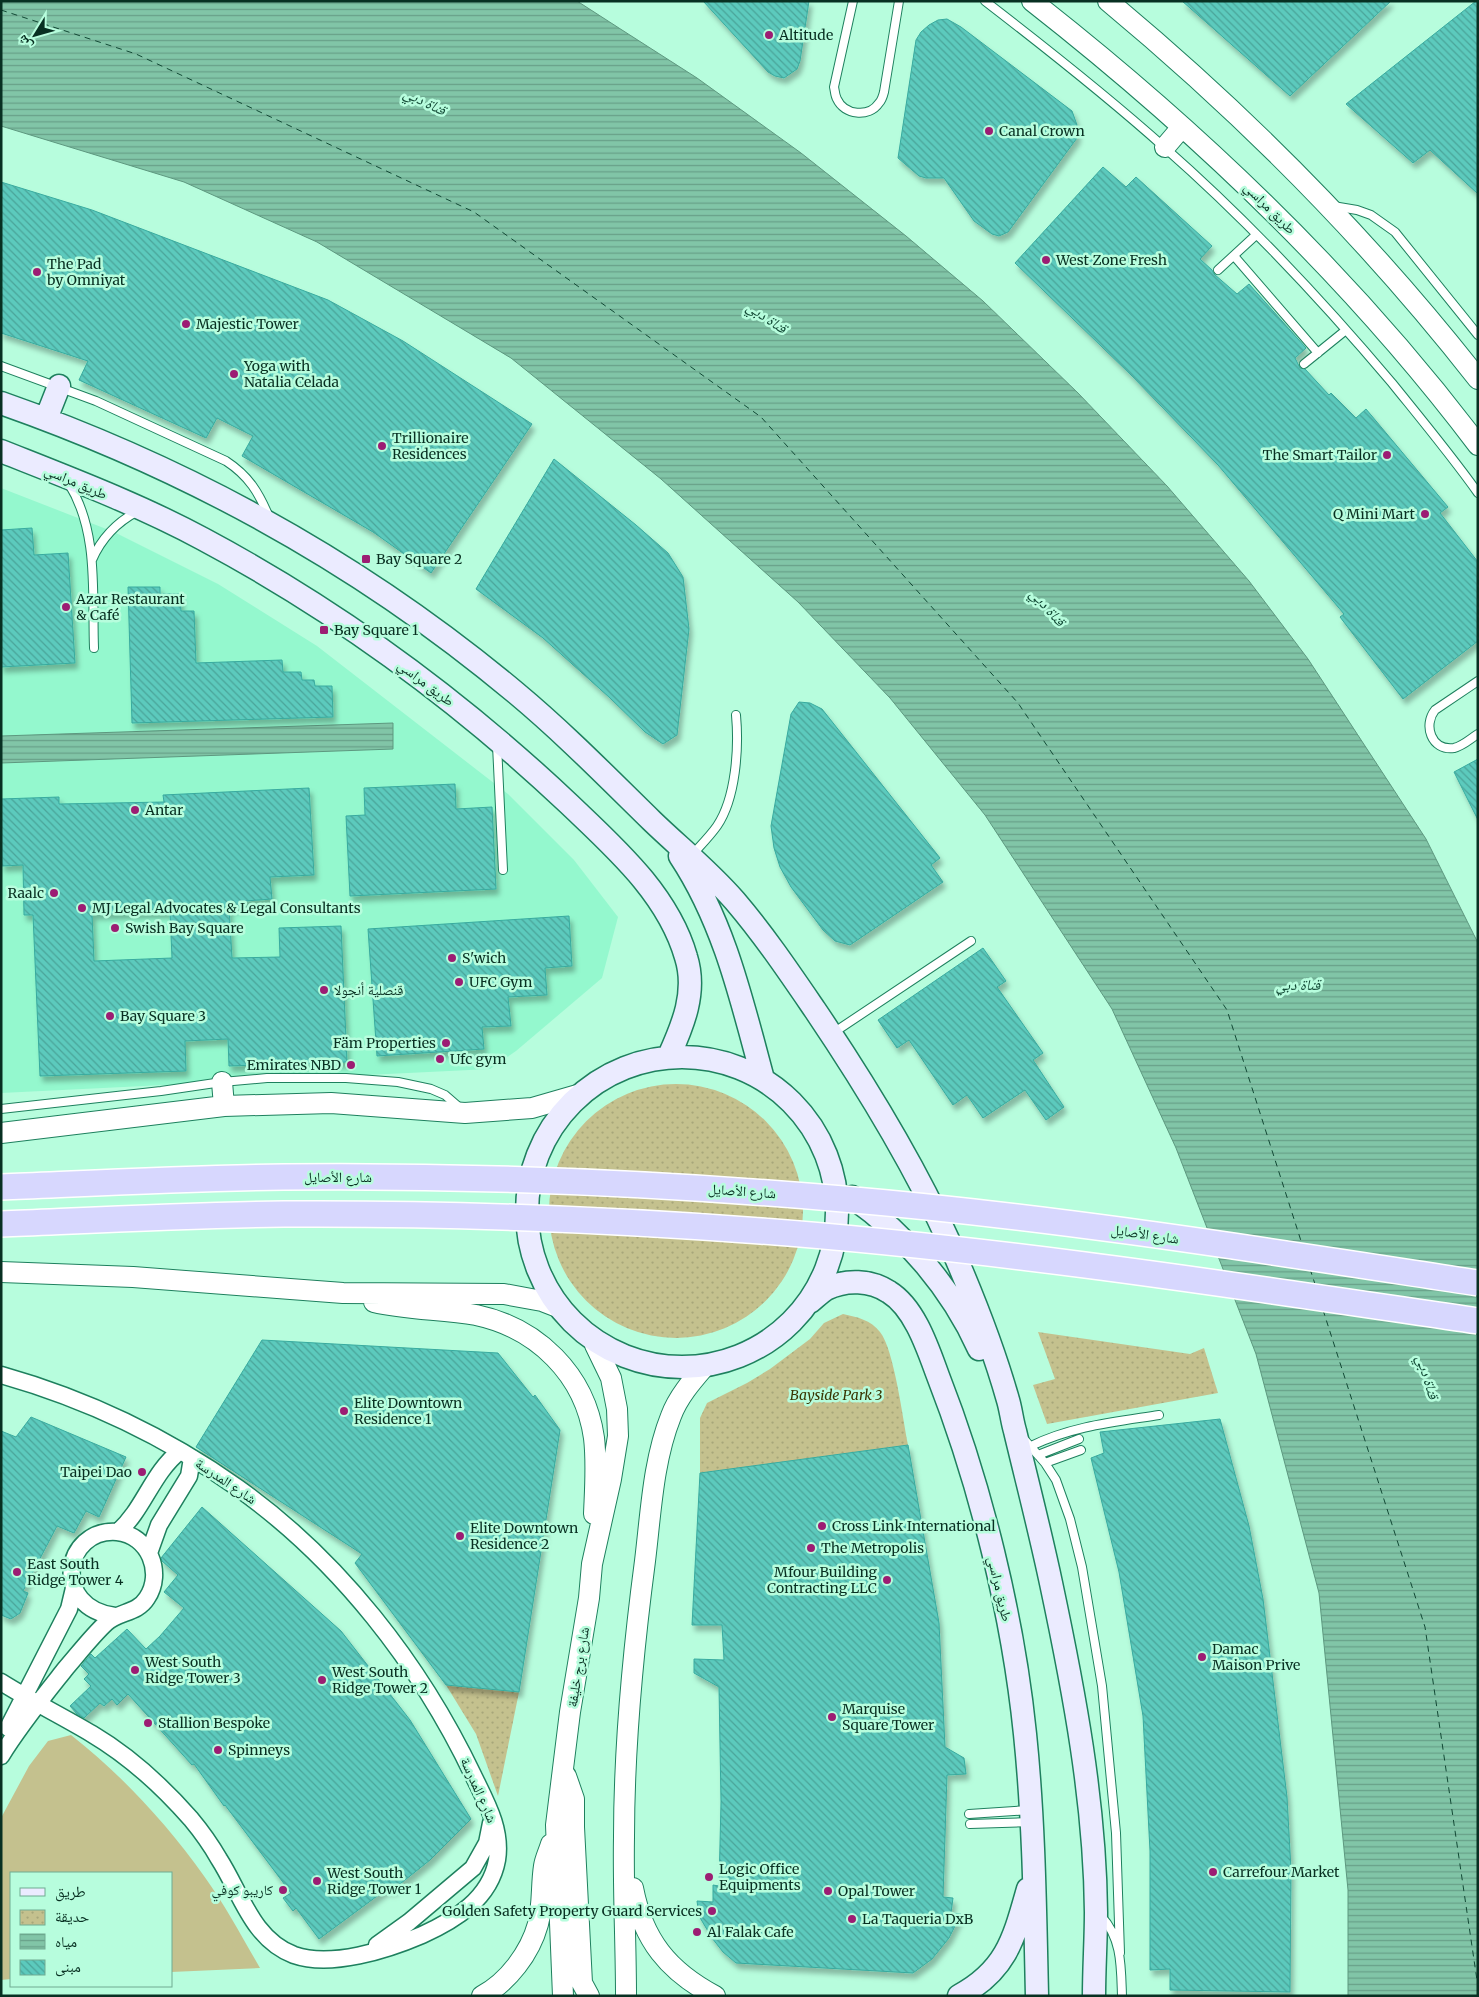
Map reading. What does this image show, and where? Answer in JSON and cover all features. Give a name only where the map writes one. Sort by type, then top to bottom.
[{"type":"main road","points":[[46,419],[59,386]]},
{"type":"main road","points":[[1,403],[142,458],[199,485],[272,524],[364,580],[468,654],[565,735],[733,898],[756,926],[831,1034],[882,1116],[920,1184],[948,1241],[990,1344],[1008,1399],[1046,1560],[1075,1705],[1088,1807],[1096,1910],[1094,1996]]},
{"type":"main road","name":"طريق مراسي","points":[[1,451],[142,509],[201,538],[264,573],[325,611],[391,656],[497,739],[551,787],[616,850],[651,890],[678,935],[687,959],[690,985],[688,1010],[669,1056]]},
{"type":"main road","points":[[655,824],[692,874],[719,929],[730,958],[763,1079]]},
{"type":"main road","points":[[669,1056],[718,1060],[763,1079],[797,1107],[822,1143],[835,1185],[837,1226],[827,1267],[808,1304],[787,1326],[763,1345],[734,1358],[705,1366],[672,1367],[640,1361],[595,1345],[560,1308],[540,1275],[528,1237],[527,1198],[534,1160],[552,1125],[577,1095],[620,1068],[669,1056]]},
{"type":"main road","name":"شارع الأصايل","points":[[1,1187],[235,1178],[360,1177],[544,1180],[689,1188],[843,1199],[1018,1217],[1138,1232],[1478,1283]]},
{"type":"main road","points":[[835,1185],[870,1210],[902,1238],[930,1270],[955,1305],[976,1342],[1015,1430]]},
{"type":"main road","points":[[1,1224],[246,1215],[419,1215],[544,1218],[758,1230],[1100,1266],[1478,1321]]},
{"type":"main road","name":"طريق مراسي","points":[[808,1304],[826,1289],[847,1282],[869,1283],[890,1292],[905,1308],[925,1341],[963,1444],[976,1487],[1003,1598],[1016,1665],[1024,1723],[1032,1816],[1037,1996]]},
{"type":"main road","points":[[959,1996],[993,1972],[1006,1953],[1016,1932],[1034,1869]]},
{"type":"street","name":"طريق مراسي","points":[[1032,1],[1132,81],[1249,187],[1358,300],[1409,359],[1478,446]]},
{"type":"street","points":[[1108,1],[1195,77],[1328,206],[1396,279],[1478,378]]},
{"type":"street","points":[[1165,147],[1182,126]]},
{"type":"street","points":[[222,1082],[224,1106]]},
{"type":"street","points":[[1,1132],[224,1106],[331,1103],[465,1113],[532,1108],[577,1095]]},
{"type":"street","points":[[1,1272],[204,1282],[343,1293],[504,1294],[560,1308]]},
{"type":"street","points":[[343,1293],[401,1307],[474,1315],[496,1320],[518,1329],[537,1341],[554,1356],[569,1373],[580,1395],[589,1417],[594,1438],[595,1481],[592,1564]]},
{"type":"street","name":"شارع برج خليفة","points":[[563,1996],[556,1825],[579,1655],[589,1598],[592,1564],[611,1479],[618,1436],[617,1408],[611,1378],[595,1345]]},
{"type":"street","points":[[626,1996],[624,1837],[630,1693],[656,1470],[662,1440],[672,1413],[686,1388],[705,1366]]},
{"type":"street","name":"شارع المدرسة","points":[[1,1375],[41,1387],[112,1415],[186,1454],[239,1489],[294,1533],[319,1557],[361,1602],[399,1652],[431,1700],[469,1767],[492,1816],[497,1832],[496,1864],[491,1879],[473,1905],[431,1931],[408,1941],[362,1954],[316,1959],[296,1955],[277,1946],[262,1933],[250,1916],[219,1858],[193,1822],[163,1789],[130,1759],[93,1734],[1,1682]]},
{"type":"street","points":[[118,1532],[132,1518],[165,1464],[186,1454],[189,1476],[165,1513],[149,1553]]},
{"type":"street","points":[[142,1501],[165,1513]]},
{"type":"street","points":[[118,1532],[132,1536],[149,1553],[154,1564],[155,1576],[150,1594],[138,1608],[127,1614],[114,1616],[91,1610],[81,1600],[74,1588],[71,1574],[74,1560],[80,1548],[91,1538],[104,1533],[118,1532]]},
{"type":"street","points":[[1,1756],[31,1700],[69,1609],[74,1588]]},
{"type":"street","points":[[1,1741],[31,1700],[114,1616]]},
{"type":"street","points":[[564,1769],[574,1799],[582,1983],[589,1996]]},
{"type":"street","points":[[362,1954],[409,1922],[473,1868],[487,1844],[492,1816]]},
{"type":"street","points":[[482,1996],[491,1991],[515,1968],[532,1938],[540,1913],[544,1866],[556,1825]]},
{"type":"street","points":[[624,1837],[637,1905],[648,1934],[660,1953],[675,1970],[694,1985],[715,1996]]},
{"type":"lane","points":[[853,1],[834,88],[837,100],[845,109],[857,114],[869,112],[879,104],[884,92],[899,1]]},
{"type":"lane","points":[[986,1],[1165,147],[1256,235],[1346,330],[1423,421],[1478,493]]},
{"type":"lane","points":[[1328,206],[1343,207],[1371,215],[1395,232],[1478,335]]},
{"type":"lane","points":[[1218,270],[1256,235]]},
{"type":"lane","points":[[1234,256],[1318,353]]},
{"type":"lane","points":[[1304,364],[1346,330]]},
{"type":"lane","points":[[1,366],[59,386],[161,429],[226,461],[246,476],[254,486],[272,524]]},
{"type":"lane","points":[[64,476],[73,491],[86,526],[91,562],[94,648]]},
{"type":"lane","points":[[91,562],[99,545],[111,531],[130,515],[142,509]]},
{"type":"lane","points":[[1478,681],[1435,710],[1431,716],[1428,730],[1435,742],[1448,748],[1462,744],[1478,734]]},
{"type":"lane","points":[[691,856],[718,825],[727,803],[738,752],[736,715]]},
{"type":"lane","points":[[497,739],[503,870]]},
{"type":"lane","points":[[831,1034],[971,941]]},
{"type":"lane","points":[[1,1109],[222,1082],[276,1078],[346,1078],[398,1082],[431,1089],[445,1095],[465,1113]]},
{"type":"lane","points":[[1031,1446],[1048,1437],[1080,1427],[1159,1415]]},
{"type":"lane","points":[[1015,1430],[1045,1463],[1056,1480],[1070,1519],[1082,1567],[1102,1686],[1116,1833],[1122,1996]]},
{"type":"lane","points":[[1038,1455],[1079,1439]]},
{"type":"lane","points":[[1045,1463],[1081,1450]]},
{"type":"lane","points":[[969,1814],[1032,1816]]},
{"type":"lane","points":[[970,1824],[1032,1816]]},
{"type":"lane","points":[[1096,1910],[1107,1922],[1115,1937],[1120,1953]]},
{"type":"shaded area","points":[[1,488],[114,532],[218,584],[317,646],[508,794],[574,860],[618,917],[602,978],[516,1051],[490,1069],[1,1093]]},
{"type":"green space","points":[[676,1084],[713,1089],[747,1105],[766,1121],[782,1140],[798,1174],[803,1211],[798,1248],[782,1282],[766,1301],[747,1317],[713,1333],[676,1338],[639,1333],[605,1317],[586,1301],[570,1282],[554,1248],[549,1211],[554,1174],[570,1140],[586,1121],[605,1105],[639,1089]]},
{"type":"green space","name":"Bayside Park 3","points":[[843,1314],[868,1322],[880,1332],[885,1341],[894,1369],[908,1445],[700,1473],[700,1418],[707,1403],[770,1369],[810,1339],[824,1323]]},
{"type":"green space","points":[[1038,1332],[1190,1354],[1204,1348],[1218,1393],[1047,1424],[1033,1385],[1055,1379]]},
{"type":"green space","points":[[446,1685],[519,1692],[498,1796],[476,1734]]},
{"type":"green space","points":[[71,1735],[126,1783],[143,1801],[204,1876],[260,1968],[172,1972],[172,1872],[10,1872],[10,1979],[1,1980],[1,1818],[29,1766],[48,1741]]},
{"type":"water","name":"قناة دبي","points":[[1,1],[577,1],[697,78],[801,153],[906,236],[983,301],[1078,393],[1167,486],[1249,581],[1308,659],[1426,839],[1478,943],[1478,1996],[1348,1996],[1348,1890],[1319,1593],[1256,1354],[1176,1148],[1112,1009],[985,815],[890,698],[798,602],[661,479],[511,358],[317,242],[184,182],[1,126]]},
{"type":"water","points":[[393,723],[393,749],[1,763],[1,736]]},
{"type":"building","name":"Altitude","points":[[703,1],[809,1],[800,61],[797,69],[784,78],[768,72]]},
{"type":"building","points":[[1182,1],[1391,1],[1290,96]]},
{"type":"building","points":[[1478,1],[1478,194],[1430,150],[1413,163],[1346,104]]},
{"type":"building","name":"Canal Crown","points":[[947,19],[961,27],[1072,111],[1077,125],[1077,138],[1008,232],[999,236],[992,234],[974,221],[944,178],[919,176],[898,158],[916,40],[929,25],[938,20]]},
{"type":"building","points":[[1103,167],[1126,187],[1136,177],[1212,246],[1200,259],[1237,294],[1249,284],[1306,348],[1295,358],[1300,368],[1305,369],[1329,395],[1331,393],[1356,418],[1366,409],[1448,507],[1440,513],[1478,562],[1478,641],[1403,699],[1340,617],[1344,614],[1218,465],[1131,375],[1015,263]]},
{"type":"building","points":[[1,182],[92,210],[328,300],[403,341],[532,424],[431,573],[373,532],[242,456],[253,436],[217,418],[206,438],[79,380],[88,361],[1,333]]},
{"type":"building","points":[[554,459],[668,553],[683,577],[689,629],[677,735],[663,744],[645,732],[543,638],[476,589]]},
{"type":"building","points":[[32,528],[34,555],[68,553],[75,663],[1,667],[1,530]]},
{"type":"building","points":[[128,587],[160,587],[160,594],[180,594],[181,611],[194,611],[196,663],[282,660],[283,672],[301,672],[302,680],[314,680],[315,686],[332,686],[333,717],[132,723]]},
{"type":"building","points":[[799,702],[810,703],[822,709],[940,858],[931,865],[943,882],[850,945],[835,941],[823,930],[791,887],[780,867],[774,848],[771,826],[791,714]]},
{"type":"building","points":[[1478,759],[1478,820],[1454,772]]},
{"type":"building","points":[[455,784],[456,809],[492,807],[496,889],[350,896],[346,816],[365,815],[364,788]]},
{"type":"building","points":[[309,788],[314,875],[270,877],[272,899],[245,901],[245,907],[229,908],[232,958],[280,957],[279,928],[341,926],[347,1062],[229,1066],[228,1039],[185,1041],[186,1071],[40,1076],[33,915],[24,915],[23,865],[2,866],[1,799],[59,797],[59,804],[164,802],[163,795]],"holes":[[[170,912],[172,958],[94,961],[92,914]]]},
{"type":"building","name":"UFC Gym","points":[[569,916],[572,966],[545,968],[547,995],[508,997],[511,1026],[482,1027],[484,1049],[377,1056],[368,929]]},
{"type":"building","points":[[983,948],[1006,981],[997,987],[1043,1053],[1033,1060],[1064,1107],[1046,1120],[1025,1090],[983,1118],[967,1095],[953,1105],[909,1040],[897,1048],[878,1020]]},
{"type":"building","points":[[262,1340],[498,1353],[533,1397],[535,1395],[560,1430],[519,1692],[446,1685],[355,1563],[362,1554],[196,1447]]},
{"type":"building","points":[[31,1417],[126,1457],[99,1517],[86,1511],[74,1533],[57,1526],[23,1591],[28,1593],[20,1613],[11,1619],[1,1615],[1,1431],[16,1437]]},
{"type":"building","name":"Damac Maison Prive","points":[[1220,1419],[1249,1526],[1263,1599],[1287,1797],[1291,1870],[1290,1992],[1170,1990],[1170,1969],[1150,1970],[1150,1851],[1143,1716],[1119,1572],[1091,1458],[1104,1453],[1100,1432]]},
{"type":"building","points":[[908,1445],[939,1623],[945,1747],[964,1758],[966,1774],[947,1775],[943,1897],[953,1898],[951,1913],[961,1914],[949,1938],[932,1959],[913,1973],[736,1963],[723,1952],[712,1938],[699,1916],[697,1901],[713,1902],[713,1885],[719,1886],[721,1802],[719,1687],[694,1673],[694,1659],[724,1660],[722,1625],[692,1625],[700,1473]]},
{"type":"building","points":[[202,1507],[341,1631],[410,1720],[471,1819],[430,1860],[400,1884],[391,1891],[388,1888],[319,1939],[296,1908],[293,1911],[283,1898],[291,1893],[194,1764],[192,1765],[128,1694],[117,1705],[112,1699],[104,1706],[100,1703],[84,1718],[77,1714],[70,1706],[91,1686],[84,1679],[89,1674],[81,1666],[91,1654],[95,1658],[127,1629],[146,1649],[184,1608],[164,1592],[178,1575],[161,1558]]},
{"type":"ferry route","points":[[1,10],[136,54],[474,212],[761,417],[1018,703],[1227,1010],[1302,1244]]},
{"type":"ferry route","points":[[1310,1269],[1315,1284]]},
{"type":"ferry route","points":[[1323,1310],[1425,1627],[1478,1987]]},
{"type":"place","name":"Altitude","points":[[769,35]]},
{"type":"place","name":"Canal Crown","points":[[989,131]]},
{"type":"place","name":"West Zone Fresh","points":[[1046,260]]},
{"type":"place","name":"The Pad by Omniyat","points":[[37,272]]},
{"type":"place","name":"Majestic Tower","points":[[186,324]]},
{"type":"place","name":"Yoga with Natalia Celada","points":[[234,374]]},
{"type":"place","name":"Trillionaire Residences","points":[[382,446]]},
{"type":"place","name":"The Smart Tailor","points":[[1387,455]]},
{"type":"place","name":"Q Mini Mart","points":[[1425,514]]},
{"type":"place","name":"Bay Square 2","points":[[366,559]]},
{"type":"place","name":"Azar Restaurant & Café","points":[[66,607]]},
{"type":"place","name":"Bay Square 1","points":[[324,630]]},
{"type":"place","name":"Antar","points":[[135,810]]},
{"type":"place","name":"Raalc","points":[[54,893]]},
{"type":"place","name":"MJ Legal Advocates & Legal Consultants","points":[[82,908]]},
{"type":"place","name":"Swish Bay Square","points":[[115,928]]},
{"type":"place","name":"S'wich","points":[[452,958]]},
{"type":"place","name":"UFC Gym","points":[[459,982]]},
{"type":"place","name":"قنصلية أنجولا","points":[[324,990]]},
{"type":"place","name":"Bay Square 3","points":[[110,1016]]},
{"type":"place","name":"Fäm Properties","points":[[446,1043]]},
{"type":"place","name":"Ufc gym","points":[[440,1059]]},
{"type":"place","name":"Emirates NBD","points":[[351,1065]]},
{"type":"place","name":"Elite Downtown Residence 1","points":[[344,1411]]},
{"type":"place","name":"Taipei Dao","points":[[142,1472]]},
{"type":"place","name":"Cross Link International","points":[[822,1526]]},
{"type":"place","name":"Elite Downtown Residence 2","points":[[460,1536]]},
{"type":"place","name":"The Metropolis","points":[[811,1548]]},
{"type":"place","name":"East South Ridge Tower 4","points":[[17,1572]]},
{"type":"place","name":"Mfour Building Contracting LLC","points":[[887,1580]]},
{"type":"place","name":"Damac Maison Prive","points":[[1202,1657]]},
{"type":"place","name":"West South Ridge Tower 3","points":[[135,1670]]},
{"type":"place","name":"West South Ridge Tower 2","points":[[322,1680]]},
{"type":"place","name":"Marquise Square Tower","points":[[832,1717]]},
{"type":"place","name":"Stallion Bespoke","points":[[148,1723]]},
{"type":"place","name":"Spinneys","points":[[218,1750]]},
{"type":"place","name":"Carrefour Market","points":[[1213,1872]]},
{"type":"place","name":"Logic Office Equipments","points":[[709,1877]]},
{"type":"place","name":"West South Ridge Tower 1","points":[[317,1881]]},
{"type":"place","name":"كاريبو كوفي","points":[[283,1890]]},
{"type":"place","name":"Opal Tower","points":[[828,1891]]},
{"type":"place","name":"Golden Safety Property Guard Services","points":[[712,1911]]},
{"type":"place","name":"La Taqueria DxB","points":[[852,1919]]},
{"type":"place","name":"Al Falak Cafe","points":[[697,1932]]}]
